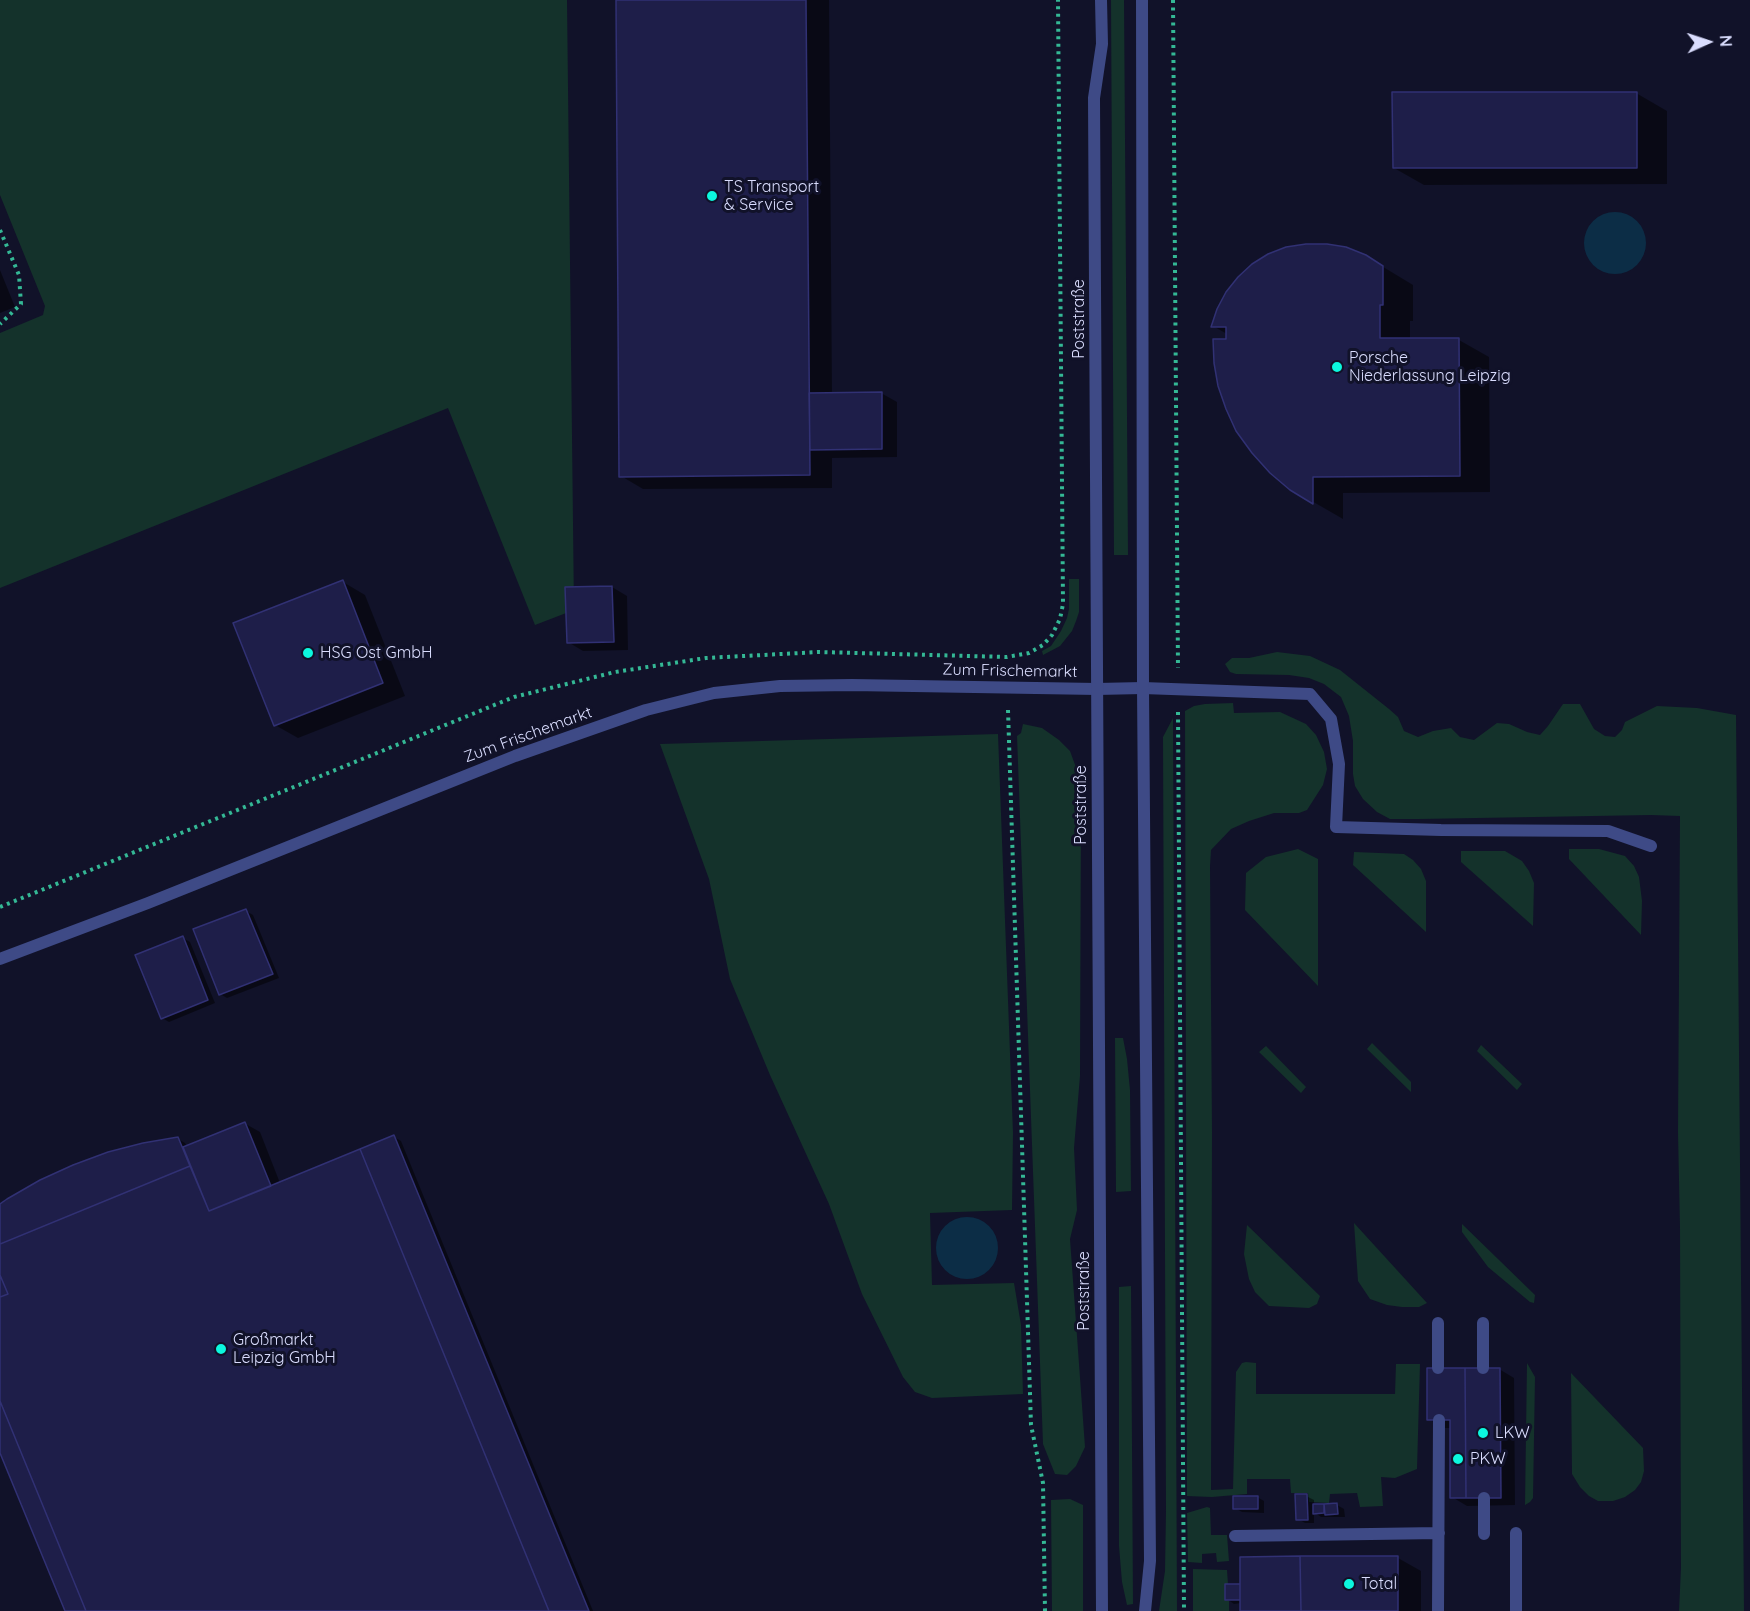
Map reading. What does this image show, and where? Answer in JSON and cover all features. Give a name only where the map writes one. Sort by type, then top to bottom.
[{"type":"street","name":"Poststraße","points":[[1101,0],[1102,44],[1094,99],[1102,1611]]},
{"type":"street","points":[[1142,0],[1143,688],[1150,1537],[1145,1611]]},
{"type":"street","name":"Zum Frischemarkt","points":[[0,959],[148,903],[515,756],[646,710],[714,693],[780,686],[1143,688],[1310,694],[1331,719],[1339,764],[1336,828],[1608,831],[1651,846]]},
{"type":"street","points":[[1438,1323],[1438,1368]]},
{"type":"street","points":[[1483,1323],[1483,1368]]},
{"type":"street","points":[[1438,1611],[1439,1420]]},
{"type":"street","points":[[1484,1498],[1484,1534]]},
{"type":"street","points":[[1235,1536],[1439,1533]]},
{"type":"street","points":[[1516,1533],[1516,1611]]},
{"type":"path","points":[[0,907],[514,697],[615,672],[706,658],[819,652],[1007,657],[1029,653],[1043,645],[1052,635],[1060,619],[1063,604],[1058,0]]},
{"type":"path","points":[[1173,0],[1184,1611]]},
{"type":"path","points":[[0,230],[19,275],[21,304],[0,324]]},
{"type":"path","points":[[1007,657],[1031,1425],[1043,1483],[1045,1611]]},
{"type":"green space","points":[[0,0],[567,0],[574,610],[535,625],[448,408],[0,588],[0,333],[43,315],[45,306],[0,195]]},
{"type":"green space","points":[[1111,0],[1124,0],[1128,555],[1114,555]]},
{"type":"green space","points":[[1069,579],[1079,579],[1079,612],[1076,621],[1072,631],[1060,646],[1043,655],[1042,651],[1051,646],[1067,618]]},
{"type":"green space","points":[[1277,652],[1310,656],[1340,670],[1398,717],[1404,731],[1418,737],[1433,731],[1451,728],[1460,737],[1474,740],[1497,723],[1509,724],[1540,735],[1563,704],[1580,704],[1594,729],[1605,736],[1615,737],[1622,730],[1625,722],[1657,706],[1697,708],[1736,715],[1744,1611],[1679,1611],[1681,1568],[1678,1132],[1680,816],[1390,819],[1377,812],[1363,799],[1355,786],[1353,741],[1349,716],[1341,697],[1324,684],[1309,678],[1289,675],[1236,674],[1230,672],[1225,664],[1232,658],[1249,658]]},
{"type":"green space","points":[[1233,703],[1234,713],[1280,712],[1306,724],[1316,735],[1324,752],[1327,769],[1323,785],[1307,810],[1299,813],[1274,813],[1249,821],[1231,829],[1211,850],[1211,1490],[1233,1489],[1236,1372],[1242,1363],[1256,1363],[1256,1394],[1395,1394],[1396,1364],[1420,1364],[1417,1469],[1395,1478],[1381,1477],[1383,1506],[1360,1507],[1357,1493],[1330,1494],[1329,1503],[1309,1502],[1308,1493],[1291,1493],[1290,1479],[1247,1479],[1247,1494],[1212,1497],[1187,1496],[1185,711],[1205,704]]},
{"type":"green space","points":[[1173,718],[1177,1611],[1159,1611],[1165,1571],[1166,1511],[1163,737]]},
{"type":"green space","points":[[1023,724],[1042,728],[1070,751],[1078,773],[1081,800],[1080,1076],[1074,1148],[1077,1210],[1070,1239],[1085,1447],[1076,1466],[1067,1475],[1055,1474],[1043,1444],[1017,736],[1021,733]]},
{"type":"green space","points":[[998,734],[1013,1133],[1012,1210],[930,1213],[932,1285],[1014,1283],[1021,1325],[1023,1394],[932,1398],[915,1392],[903,1377],[862,1294],[829,1204],[770,1075],[730,979],[709,879],[660,744]]},
{"type":"green space","points":[[1298,849],[1318,859],[1318,986],[1245,910],[1246,873],[1266,857]]},
{"type":"green space","points":[[1569,849],[1599,849],[1625,856],[1634,866],[1639,877],[1642,901],[1641,935],[1569,859]]},
{"type":"green space","points":[[1461,851],[1505,851],[1522,861],[1534,883],[1533,926],[1461,862]]},
{"type":"green space","points":[[1354,852],[1404,854],[1413,860],[1421,869],[1426,881],[1426,932],[1353,865]]},
{"type":"green space","points":[[1115,1038],[1123,1038],[1127,1059],[1130,1090],[1131,1191],[1116,1192]]},
{"type":"green space","points":[[1372,1043],[1411,1082],[1411,1092],[1367,1049]]},
{"type":"green space","points":[[1481,1045],[1522,1084],[1517,1090],[1477,1051]]},
{"type":"green space","points":[[1266,1046],[1306,1087],[1301,1093],[1259,1052]]},
{"type":"green space","points":[[1354,1223],[1427,1303],[1419,1307],[1402,1307],[1370,1299],[1358,1281]]},
{"type":"green space","points":[[1462,1224],[1535,1295],[1534,1303],[1488,1267],[1462,1232]]},
{"type":"green space","points":[[1247,1225],[1320,1296],[1317,1304],[1309,1308],[1269,1306],[1255,1292],[1249,1279],[1244,1254]]},
{"type":"green space","points":[[1131,1286],[1133,1604],[1127,1605],[1122,1582],[1119,1546],[1119,1287]]},
{"type":"green space","points":[[1527,1363],[1535,1377],[1533,1498],[1525,1505]]},
{"type":"green space","points":[[1571,1373],[1643,1448],[1644,1471],[1641,1482],[1625,1497],[1613,1501],[1598,1501],[1580,1487],[1572,1474]]},
{"type":"green space","points":[[1070,1499],[1083,1505],[1083,1611],[1052,1611],[1051,1500]]},
{"type":"green space","points":[[1210,1508],[1211,1535],[1227,1535],[1229,1561],[1217,1562],[1216,1553],[1202,1554],[1202,1563],[1188,1562],[1187,1513]]},
{"type":"green space","points":[[1193,1569],[1227,1570],[1228,1584],[1225,1584],[1225,1600],[1229,1601],[1229,1611],[1193,1611]]},
{"type":"water","points":[[1615,212],[1632,217],[1637,221],[1641,226],[1646,243],[1641,260],[1637,265],[1632,269],[1615,274],[1598,269],[1593,265],[1589,260],[1584,243],[1589,226],[1593,221],[1598,217]]},
{"type":"water","points":[[967,1217],[984,1222],[989,1226],[993,1231],[998,1248],[993,1265],[989,1270],[984,1274],[967,1279],[950,1274],[945,1270],[941,1265],[936,1248],[941,1231],[945,1226],[950,1222]]},
{"type":"building","name":"TS Transport & Service","points":[[616,0],[806,0],[810,475],[619,477]]},
{"type":"building","points":[[1392,92],[1637,92],[1637,168],[1393,168]]},
{"type":"building","points":[[1306,244],[1346,247],[1366,255],[1383,266],[1380,338],[1459,338],[1460,476],[1313,477],[1313,504],[1290,490],[1270,473],[1236,431],[1218,386],[1214,363],[1213,339],[1226,339],[1226,327],[1211,327],[1217,309],[1226,292],[1252,264],[1286,247]]},
{"type":"building","points":[[882,392],[882,449],[810,450],[809,393]]},
{"type":"building","name":"HSG Ost GmbH","points":[[343,580],[383,683],[274,726],[233,623]]},
{"type":"building","points":[[612,586],[614,642],[567,643],[565,587]]},
{"type":"building","points":[[246,909],[273,974],[219,995],[193,929]]},
{"type":"building","points":[[183,936],[208,1000],[161,1019],[135,955]]},
{"type":"building","points":[[245,1122],[271,1186],[209,1211],[183,1147]]},
{"type":"building","points":[[394,1135],[589,1611],[549,1611],[360,1149]]},
{"type":"building","points":[[178,1137],[190,1166],[0,1244],[0,1204],[7,1199],[40,1180],[108,1152]]},
{"type":"building","name":"Großmarkt Leipzig GmbH","points":[[360,1149],[549,1611],[86,1611],[0,1401],[0,1297],[8,1294],[0,1275],[0,1244],[190,1166],[209,1211]]},
{"type":"building","points":[[0,1275],[8,1294],[0,1297]]},
{"type":"building","name":"PKW","points":[[1427,1368],[1465,1368],[1466,1498],[1450,1498],[1450,1420],[1427,1420]]},
{"type":"building","name":"LKW","points":[[1465,1368],[1500,1368],[1501,1498],[1466,1498]]},
{"type":"building","points":[[0,1401],[86,1611],[65,1611],[0,1453]]},
{"type":"building","points":[[1295,1494],[1307,1494],[1308,1520],[1296,1520]]},
{"type":"building","points":[[1233,1496],[1258,1496],[1258,1509],[1233,1509]]},
{"type":"building","points":[[1337,1503],[1338,1514],[1325,1515],[1324,1504]]},
{"type":"building","points":[[1313,1504],[1324,1504],[1324,1513],[1313,1514]]},
{"type":"building","name":"Total","points":[[1300,1556],[1398,1556],[1398,1611],[1301,1611]]},
{"type":"building","points":[[1300,1556],[1301,1611],[1240,1611],[1240,1557]]},
{"type":"building","points":[[1225,1584],[1240,1584],[1240,1600],[1225,1600]]},
{"type":"place","name":"TS Transport & Service","points":[[712,196]]},
{"type":"place","name":"Porsche Niederlassung Leipzig","points":[[1337,367]]},
{"type":"place","name":"HSG Ost GmbH","points":[[308,653]]},
{"type":"place","name":"Großmarkt Leipzig GmbH","points":[[221,1349]]},
{"type":"place","name":"LKW","points":[[1483,1433]]},
{"type":"place","name":"PKW","points":[[1458,1459]]},
{"type":"place","name":"Total","points":[[1349,1584]]}]
